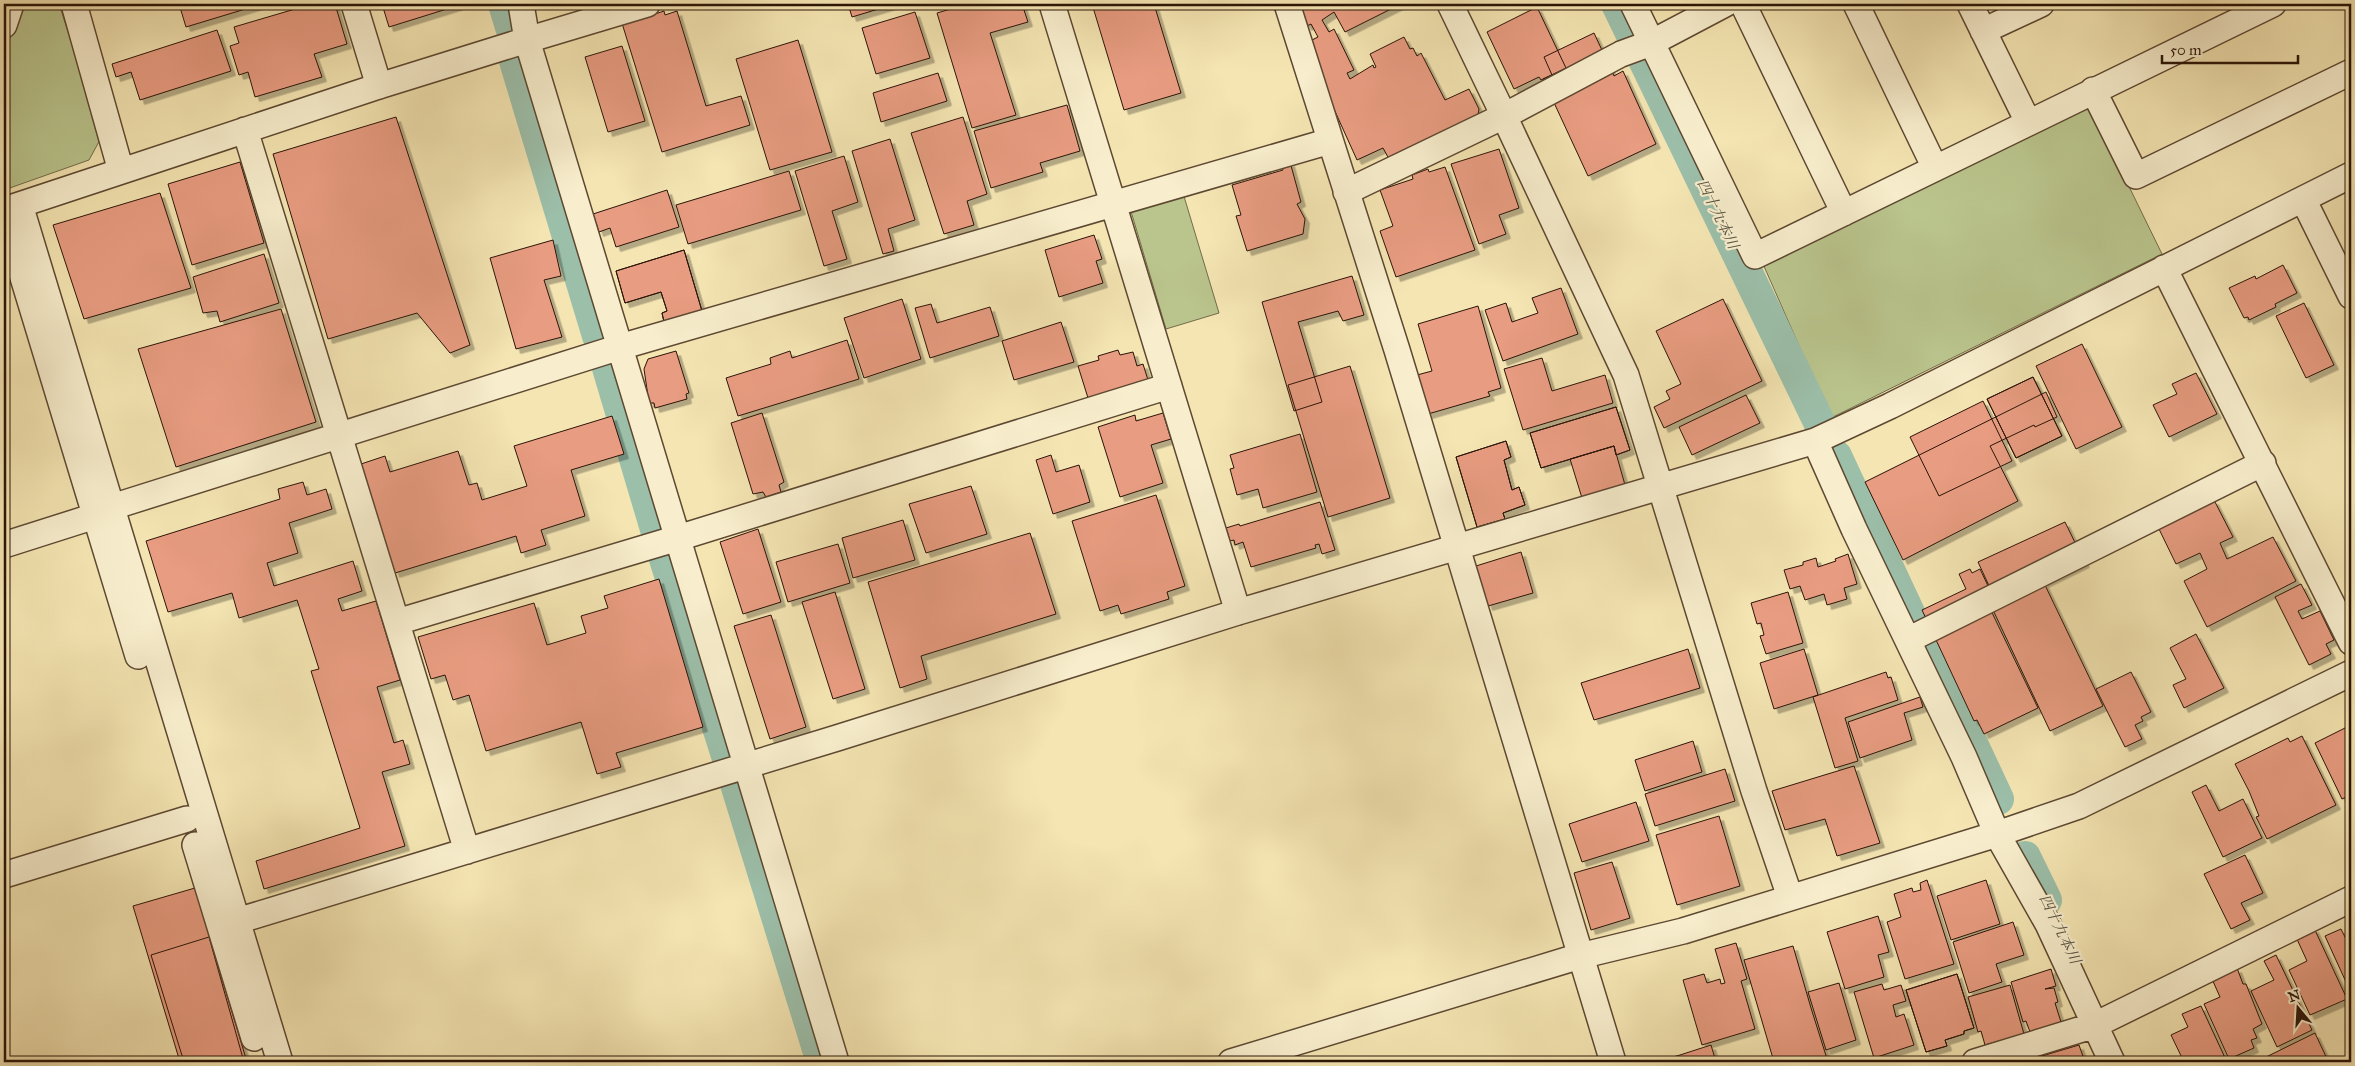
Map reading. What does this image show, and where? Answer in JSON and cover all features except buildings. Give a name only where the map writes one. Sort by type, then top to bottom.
[{"type":"street","points":[[4,25],[11,4]]},
{"type":"street","points":[[74,4],[121,171]]},
{"type":"street","points":[[354,4],[379,86]]},
{"type":"street","points":[[521,4],[527,40],[836,1062]]},
{"type":"street","points":[[280,1062],[237,921],[103,512],[9,210],[379,86],[647,4]]},
{"type":"street","points":[[1052,4],[1115,204],[1238,612]]},
{"type":"street","points":[[1287,4],[1457,548],[1613,1062]]},
{"type":"street","points":[[1450,4],[1626,375],[1751,781],[1790,897]]},
{"type":"street","points":[[1633,4],[1755,256],[2272,4]]},
{"type":"street","points":[[1346,192],[1504,116],[1622,54],[1651,43],[1725,4]]},
{"type":"street","points":[[1743,4],[1844,212]]},
{"type":"street","points":[[1856,4],[1935,168]]},
{"type":"street","points":[[1970,4],[2028,122]]},
{"type":"street","points":[[1983,31],[2040,4]]},
{"type":"street","points":[[2094,90],[2136,176],[2351,72]]},
{"type":"street","points":[[245,130],[467,851]]},
{"type":"street","points":[[4,545],[340,435],[620,347],[1330,141]]},
{"type":"street","points":[[237,921],[837,738],[1238,612],[1815,441],[1890,406],[2351,175]]},
{"type":"street","points":[[2303,199],[2351,296]]},
{"type":"street","points":[[2164,268],[2351,642]]},
{"type":"street","points":[[397,622],[678,538],[1169,386]]},
{"type":"street","points":[[1815,441],[1854,529],[1964,757],[1997,834],[2048,924],[2112,1062]]},
{"type":"street","points":[[1908,640],[2263,463]]},
{"type":"street","points":[[103,512],[188,819],[262,1062]]},
{"type":"street","points":[[1231,1062],[1580,956],[1683,931],[1997,834],[2079,806],[2351,673]]},
{"type":"street","points":[[4,875],[188,819]]},
{"type":"street","points":[[1975,1062],[2095,1025],[2351,899]]},
{"type":"green space","points":[[22,4],[59,4],[102,136],[89,160],[4,190],[4,54]]},
{"type":"green space","points":[[2084,106],[2091,109],[2162,254],[1831,418],[1763,264]]},
{"type":"green space","points":[[1183,193],[1219,313],[1166,329],[1130,208]]},
{"type":"waterway","points":[[504,4],[511,27]]},
{"type":"waterway","name":"四十九本川","points":[[1617,4],[1820,424]]},
{"type":"waterway","points":[[515,61],[598,336]]},
{"type":"waterway","points":[[608,368],[658,536]]},
{"type":"waterway","name":"四十九本川","points":[[1836,456],[1911,617]]},
{"type":"waterway","points":[[665,559],[729,762]]},
{"type":"waterway","name":"四十九本川","points":[[1930,654],[1998,799]]},
{"type":"waterway","points":[[736,784],[822,1062]]},
{"type":"waterway","name":"四十九本川","points":[[2025,857],[2046,900]]}]
